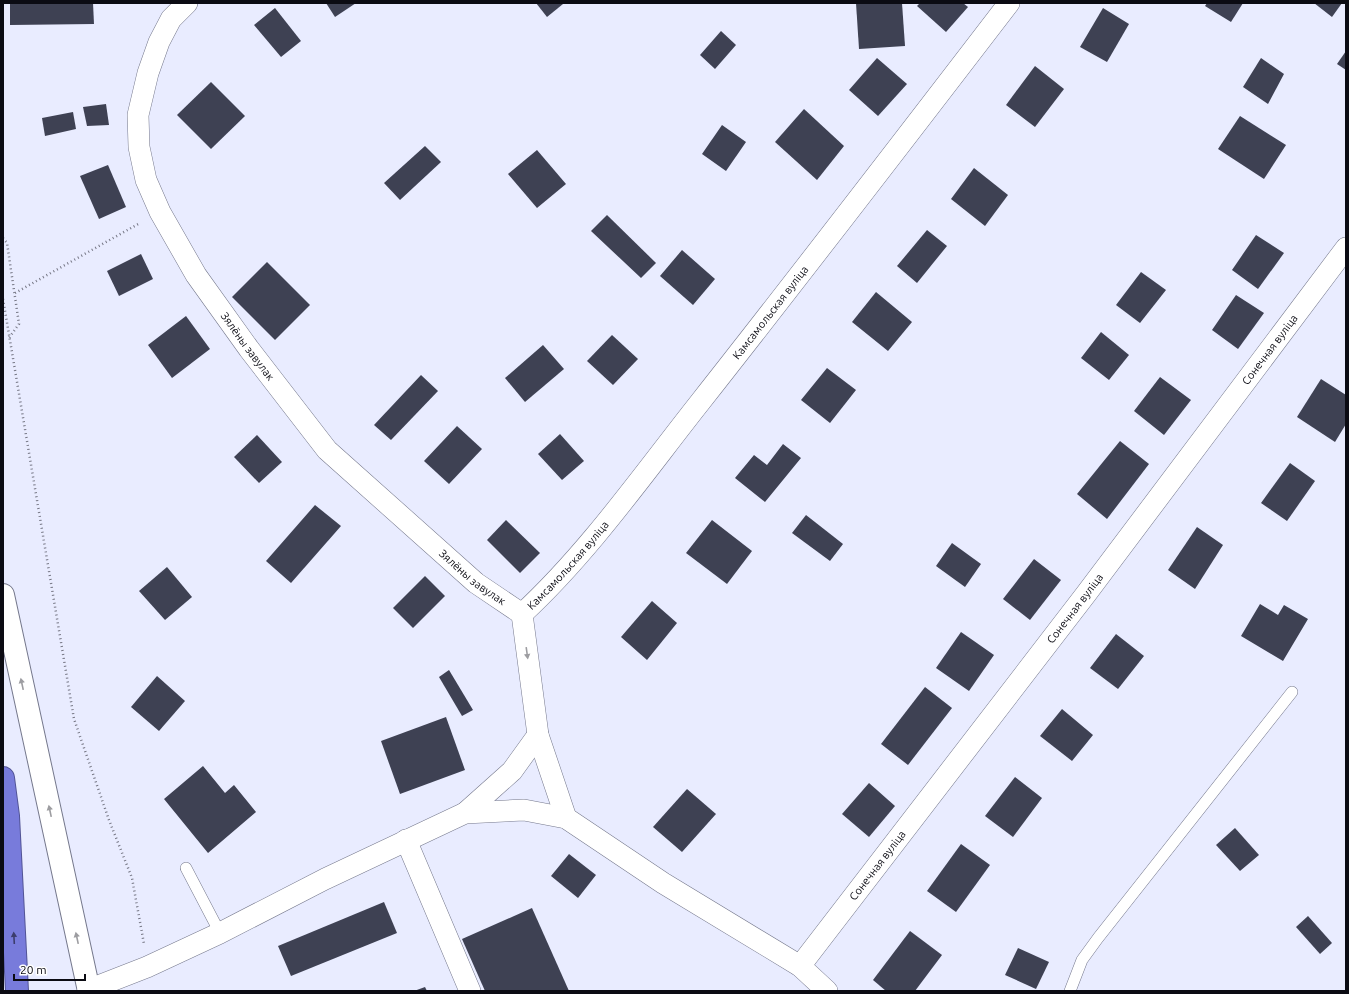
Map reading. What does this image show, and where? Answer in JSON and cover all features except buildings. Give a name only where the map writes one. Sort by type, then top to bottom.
[{"type":"highway","points":[[3,778],[8,816],[17,991]]},
{"type":"street","name":"Зялёны завулак","points":[[187,3],[172,19],[159,42],[148,73],[138,115],[139,147],[146,180],[160,212],[196,275],[249,349],[327,450],[476,583],[522,614]]},
{"type":"street","name":"Камсамольская вуліца","points":[[522,614],[552,586],[638,480],[824,245],[1009,3]]},
{"type":"street","name":"Сонечная вуліца","points":[[800,966],[1086,594],[1346,248]]},
{"type":"street","points":[[3,595],[88,990],[147,966],[220,933],[406,840],[466,813],[512,771],[538,735]]},
{"type":"street","points":[[522,614],[538,735],[566,818]]},
{"type":"street","points":[[466,813],[524,810],[566,818],[663,883],[800,966],[826,991]]},
{"type":"street","points":[[406,840],[470,991]]},
{"type":"lane","points":[[1070,991],[1082,960],[1098,938],[1292,692]]},
{"type":"lane","points":[[186,868],[220,933]]},
{"type":"path","points":[[14,293],[160,212]]},
{"type":"path","points":[[3,238],[7,243],[19,324],[9,338]]},
{"type":"path","points":[[3,299],[74,719],[109,820],[132,878],[140,915],[147,966]]}]
